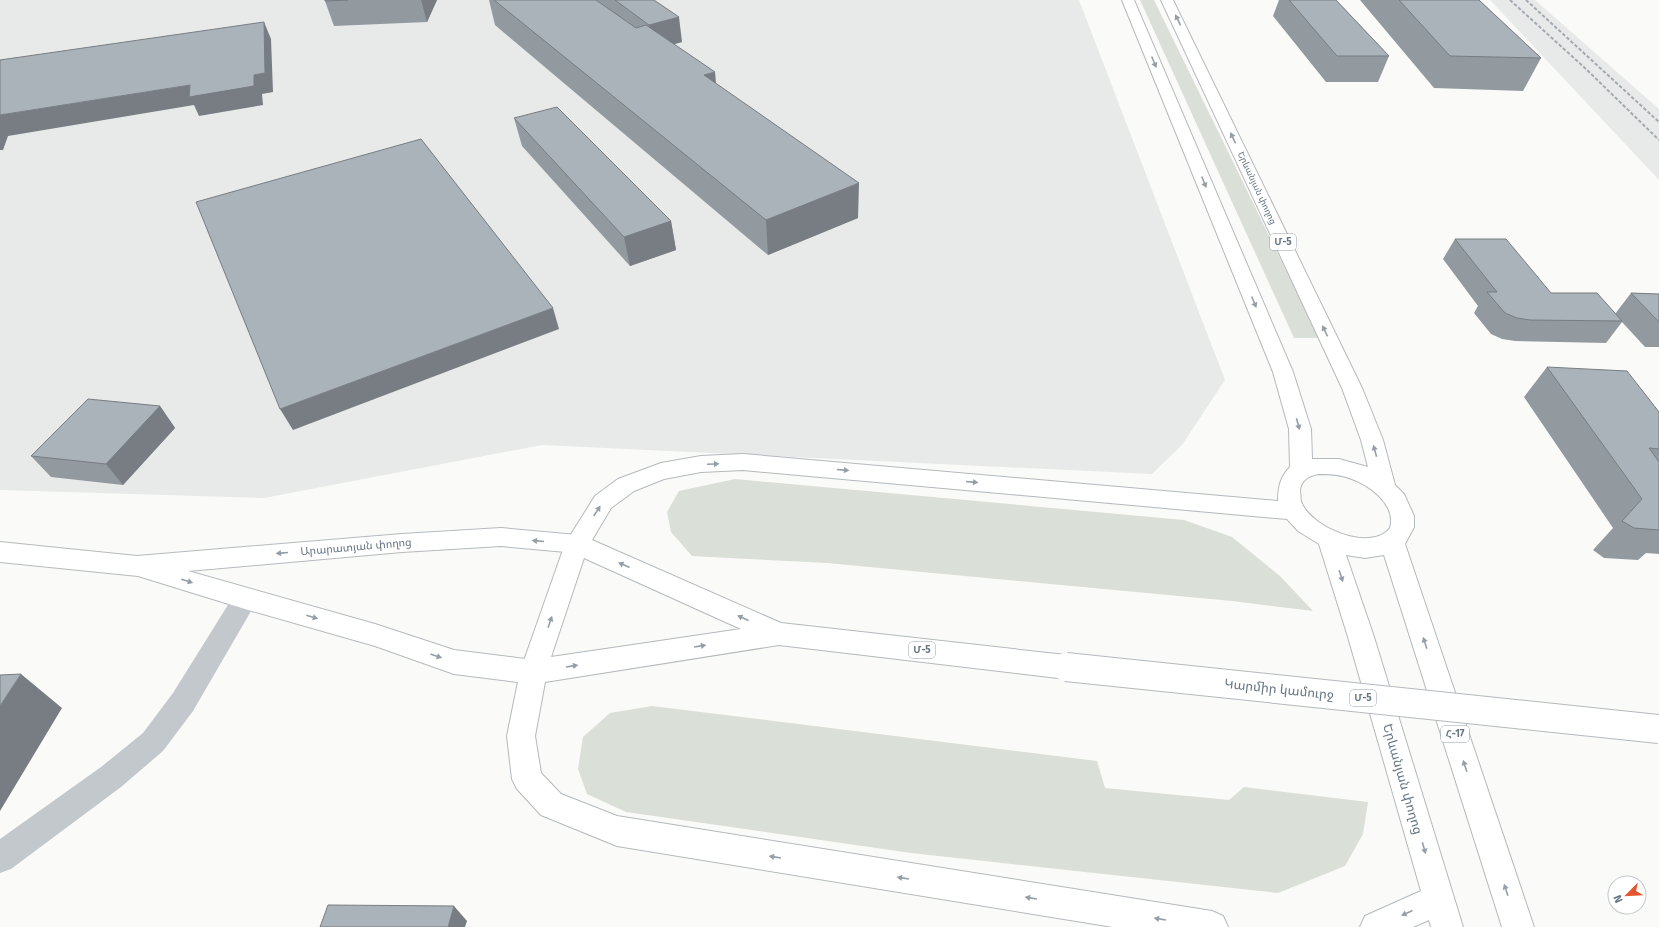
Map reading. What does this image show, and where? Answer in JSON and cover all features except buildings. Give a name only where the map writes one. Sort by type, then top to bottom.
[{"type":"main road","points":[[1128,0],[1283,372],[1300,429],[1301,470],[1291,481],[1288,495],[1294,511],[1308,526],[1329,539],[1352,547],[1374,548],[1392,542]]},
{"type":"main road","name":"Երևանյան փողոց","points":[[1167,0],[1352,388],[1372,440],[1385,489]]},
{"type":"main road","points":[[1212,927],[617,831],[551,805],[527,779],[521,736],[533,672],[576,544],[603,502],[626,485],[661,471],[701,464],[743,462],[1294,511]]},
{"type":"main road","name":"Երևանյան փողոց","points":[[1301,470],[1318,466],[1339,466],[1360,473],[1385,489],[1396,499],[1403,515],[1402,530],[1392,542]]},
{"type":"main road","name":"Արարատյան փողոց","points":[[136,566],[402,542],[501,537],[576,544]]},
{"type":"main road","name":"Երևանյան փողոց","points":[[1329,539],[1362,637],[1443,913]]},
{"type":"main road","name":"Հ-17","points":[[1392,542],[1518,927]]},
{"type":"main road","name":"Մ-5","points":[[576,544],[779,634]]},
{"type":"main road","name":"Արարատյան փողոց","points":[[0,552],[136,566],[245,599],[375,635],[454,662],[533,672]]},
{"type":"main road","name":"Մ-5","points":[[533,672],[779,634]]},
{"type":"main road","name":"Կարմիր կամուրջ","points":[[779,634],[1066,667],[1659,728]]},
{"type":"main road","points":[[1376,927],[1443,913]]},
{"type":"street","points":[[5,851],[111,777],[153,742],[183,702],[245,599]]},
{"type":"shaded area","points":[[0,0],[1079,0],[1225,380],[1182,445],[1152,474],[542,445],[264,498],[0,490]]},
{"type":"shaded area","points":[[1140,0],[1154,0],[1319,338],[1294,338]]},
{"type":"shaded area","points":[[1490,0],[1535,0],[1659,109],[1659,180]]},
{"type":"shaded area","points":[[735,479],[1184,520],[1232,537],[1280,576],[1313,611],[1232,601],[827,563],[692,556],[671,532],[667,512],[679,491]]},
{"type":"shaded area","points":[[652,706],[1097,761],[1105,788],[1229,800],[1244,787],[1368,802],[1363,834],[1345,866],[1278,893],[911,853],[626,812],[587,794],[578,769],[583,737],[610,713]]},
{"type":"railway","points":[[1510,0],[1586,69],[1659,140]]},
{"type":"railway","points":[[1526,0],[1659,122]]}]
